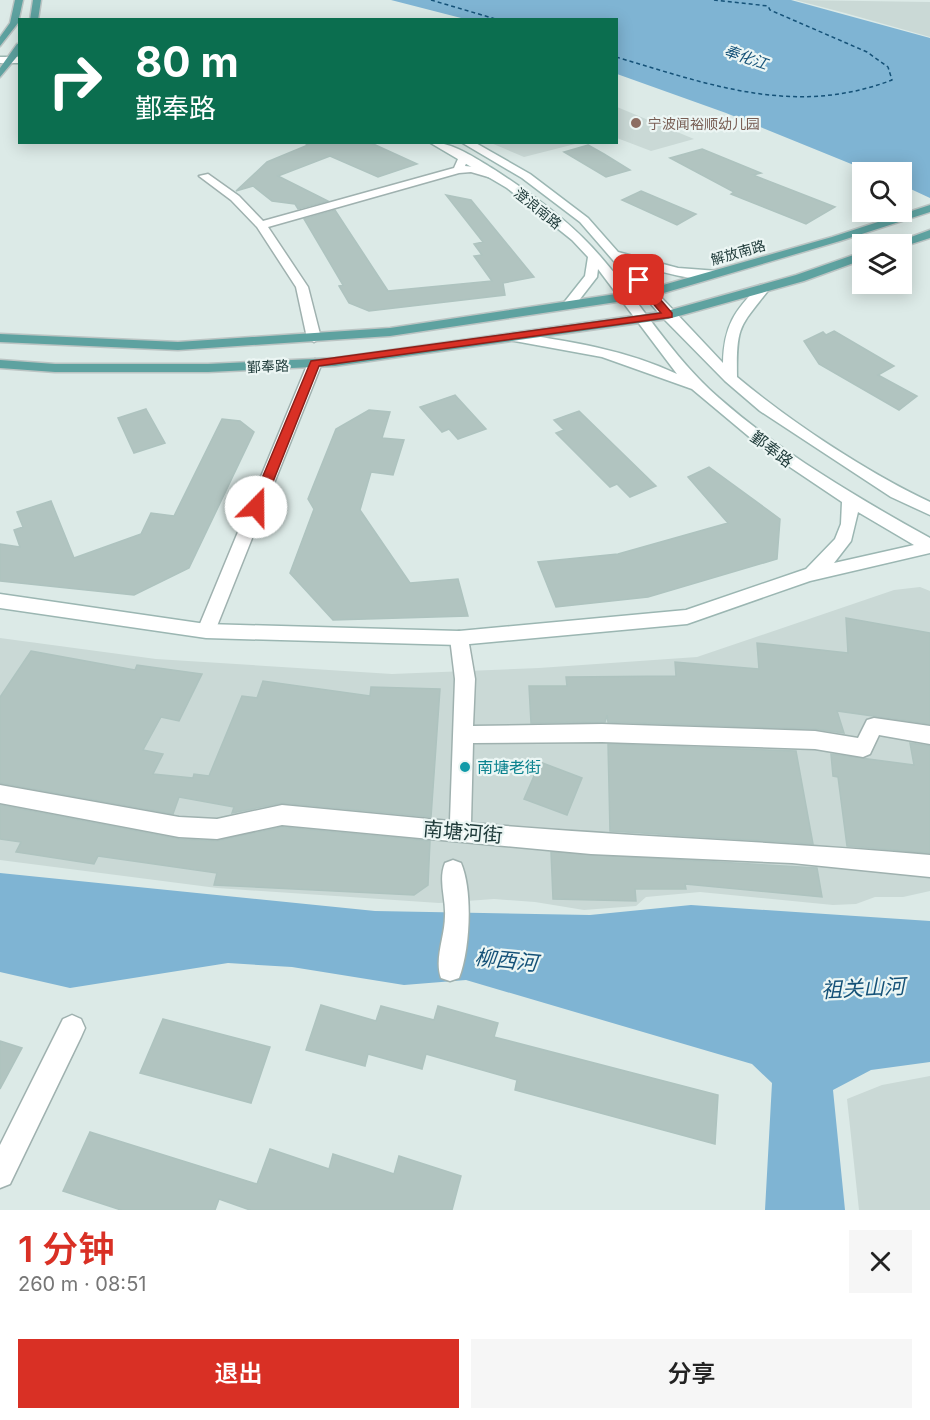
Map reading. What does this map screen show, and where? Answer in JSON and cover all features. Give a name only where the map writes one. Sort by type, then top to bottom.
[{"type":"main road","points":[[0,43],[14,23],[19,0]]},
{"type":"main road","points":[[34,18],[38,0]]},
{"type":"main road","points":[[0,74],[17,60]]},
{"type":"main road","name":"解放南路","points":[[650,293],[836,239],[930,208]]},
{"type":"main road","points":[[912,240],[930,234]]},
{"type":"main road","points":[[668,315],[764,288],[852,259]]},
{"type":"main road","name":"鄞奉路","points":[[0,338],[178,346],[314,338],[390,332],[650,293]]},
{"type":"main road","name":"鄞奉路","points":[[0,364],[55,368],[208,368],[315,363],[668,315]]},
{"type":"street","points":[[0,60],[17,60]]},
{"type":"street","name":"澄浪南路","points":[[439,144],[459,153],[517,189],[584,245],[623,297]]},
{"type":"street","name":"澄浪南路","points":[[470,144],[526,176],[584,220],[650,293]]},
{"type":"street","points":[[458,170],[463,163],[459,153]]},
{"type":"street","points":[[261,225],[458,170],[471,169],[495,176]]},
{"type":"street","points":[[204,176],[235,198],[261,225],[302,288],[314,338]]},
{"type":"street","points":[[617,254],[677,272],[714,274]]},
{"type":"street","points":[[568,305],[591,277],[594,258]]},
{"type":"street","points":[[730,378],[729,341],[735,320],[764,288]]},
{"type":"street","name":"鄞奉路","points":[[650,293],[668,315],[730,378],[765,408],[897,493],[930,509]]},
{"type":"street","name":"鄞奉路","points":[[623,297],[683,371],[704,392],[786,460],[850,502],[930,546]]},
{"type":"street","points":[[514,337],[580,347],[633,360],[704,392]]},
{"type":"street","points":[[206,631],[315,363]]},
{"type":"street","points":[[808,575],[835,553],[851,524],[850,502]]},
{"type":"street","points":[[0,600],[206,631],[459,638],[687,617],[808,575],[930,546]]},
{"type":"street","points":[[459,638],[465,679],[465,735],[460,831]]},
{"type":"street","points":[[465,735],[602,733],[756,738],[815,740],[863,748],[874,726],[930,735]]},
{"type":"street","name":"南塘河街","points":[[0,794],[179,827],[217,829],[282,815],[591,844],[831,855],[930,866]]},
{"type":"street","points":[[450,969],[457,916],[453,871]]},
{"type":"street","points":[[0,1174],[72,1028]]},
{"type":"shaded area","points":[[795,0],[930,2],[930,37],[845,13]]},
{"type":"shaded area","name":"宁波闻裕顺幼儿园","points":[[618,107],[694,139],[651,151],[618,138]]},
{"type":"shaded area","points":[[493,144],[575,144],[524,157]]},
{"type":"shaded area","name":"南塘老街","points":[[920,587],[930,591],[930,891],[903,897],[875,897],[856,904],[833,905],[700,892],[646,897],[636,906],[584,910],[535,902],[494,899],[439,903],[217,888],[0,860],[0,638],[156,659],[392,674],[539,668],[697,657],[894,590]]},
{"type":"shaded area","points":[[930,1076],[930,1210],[859,1210],[847,1099],[882,1085]]},
{"type":"water","name":"奉化江","points":[[391,0],[791,0],[930,38],[930,198],[912,190],[912,162],[852,162],[852,164],[726,113],[618,74],[618,18],[461,18]]},
{"type":"water","points":[[0,873],[375,911],[590,915],[691,905],[930,921],[930,1062],[871,1070],[833,1090],[845,1210],[765,1210],[772,1083],[752,1064],[466,980],[404,985],[292,967],[228,963],[70,988],[0,972]]},
{"type":"building","points":[[306,144],[373,144],[417,164],[378,177],[330,156],[278,176],[328,201],[298,209],[295,204],[272,201],[253,186],[236,191],[267,162],[308,145]]},
{"type":"building","points":[[588,145],[630,170],[606,177],[564,152]]},
{"type":"building","points":[[702,149],[761,173],[753,175],[835,207],[806,224],[731,194],[734,192],[670,158]]},
{"type":"building","points":[[641,191],[696,214],[677,225],[622,200]]},
{"type":"building","points":[[446,195],[471,200],[534,277],[503,283],[505,295],[369,311],[349,303],[339,286],[343,285],[304,219],[335,210],[388,291],[492,281],[474,256],[482,255],[474,244],[483,242]]},
{"type":"building","points":[[834,331],[894,366],[878,375],[917,396],[899,410],[819,364],[804,341],[823,332],[826,335]]},
{"type":"building","points":[[455,395],[486,429],[458,439],[449,429],[442,432],[420,407]]},
{"type":"building","points":[[146,409],[165,443],[134,453],[118,418]]},
{"type":"building","points":[[369,410],[390,412],[382,438],[404,440],[393,475],[371,472],[360,510],[410,583],[458,579],[468,616],[333,620],[290,573],[314,509],[308,499],[336,429]]},
{"type":"building","points":[[579,411],[656,486],[630,497],[617,484],[610,487],[556,433],[564,430],[554,420]]},
{"type":"building","points":[[222,419],[240,421],[254,432],[189,568],[134,595],[0,581],[0,544],[20,547],[14,530],[23,527],[17,512],[51,501],[74,558],[141,534],[151,513],[174,516]]},
{"type":"building","points":[[709,467],[780,519],[777,559],[648,597],[556,607],[538,562],[618,554],[728,523],[688,477]]},
{"type":"building","points":[[846,618],[930,633],[930,724],[837,711],[844,733],[815,729],[608,722],[607,715],[605,722],[531,723],[529,686],[567,686],[566,677],[676,676],[675,662],[759,669],[757,643],[848,653]]},
{"type":"building","points":[[31,651],[135,670],[137,665],[202,674],[179,721],[161,717],[143,750],[163,754],[153,774],[193,778],[194,774],[209,776],[242,696],[257,698],[263,681],[370,696],[371,687],[440,689],[431,817],[282,803],[232,813],[234,807],[179,797],[173,814],[0,783],[0,697]]},
{"type":"building","points":[[910,743],[930,746],[930,853],[847,846],[838,777],[833,776],[831,754],[914,765]]},
{"type":"building","points":[[608,744],[796,751],[813,844],[610,831]]},
{"type":"building","points":[[540,762],[582,778],[567,815],[524,799]]},
{"type":"building","points":[[0,805],[179,839],[217,841],[282,827],[430,841],[428,885],[414,895],[214,885],[217,873],[98,856],[94,864],[16,852],[21,842],[0,839]]},
{"type":"building","points":[[551,852],[817,868],[822,897],[685,884],[686,889],[635,889],[636,901],[553,899]]},
{"type":"building","points":[[321,1005],[376,1021],[381,1006],[434,1020],[438,1006],[498,1023],[494,1037],[718,1095],[715,1144],[515,1090],[517,1080],[426,1054],[422,1069],[368,1054],[365,1066],[306,1050]]},
{"type":"building","points":[[163,1019],[270,1047],[251,1103],[140,1073]]},
{"type":"building","points":[[0,1041],[22,1048],[0,1089]]},
{"type":"building","points":[[90,1132],[257,1184],[270,1149],[329,1169],[333,1154],[394,1174],[399,1156],[461,1176],[452,1210],[250,1210],[219,1199],[215,1210],[121,1210],[63,1191]]},
{"type":"ferry route","points":[[431,0],[492,18]]},
{"type":"ferry route","points":[[618,58],[720,86],[753,93],[787,96],[821,96],[856,91],[892,80],[888,67],[867,52],[770,10],[768,6],[714,0]]},
{"type":"place","name":"宁波闻裕顺幼儿园","points":[[636,123]]},
{"type":"place","name":"南塘老街","points":[[465,767]]},
{"type":"route","points":[[256,507],[315,363],[406,353],[668,315],[639,280]]},
{"type":"water label","name":"柳西河","points":[[506,960]]},
{"type":"water label","name":"祖关山河","points":[[863,988]]}]
